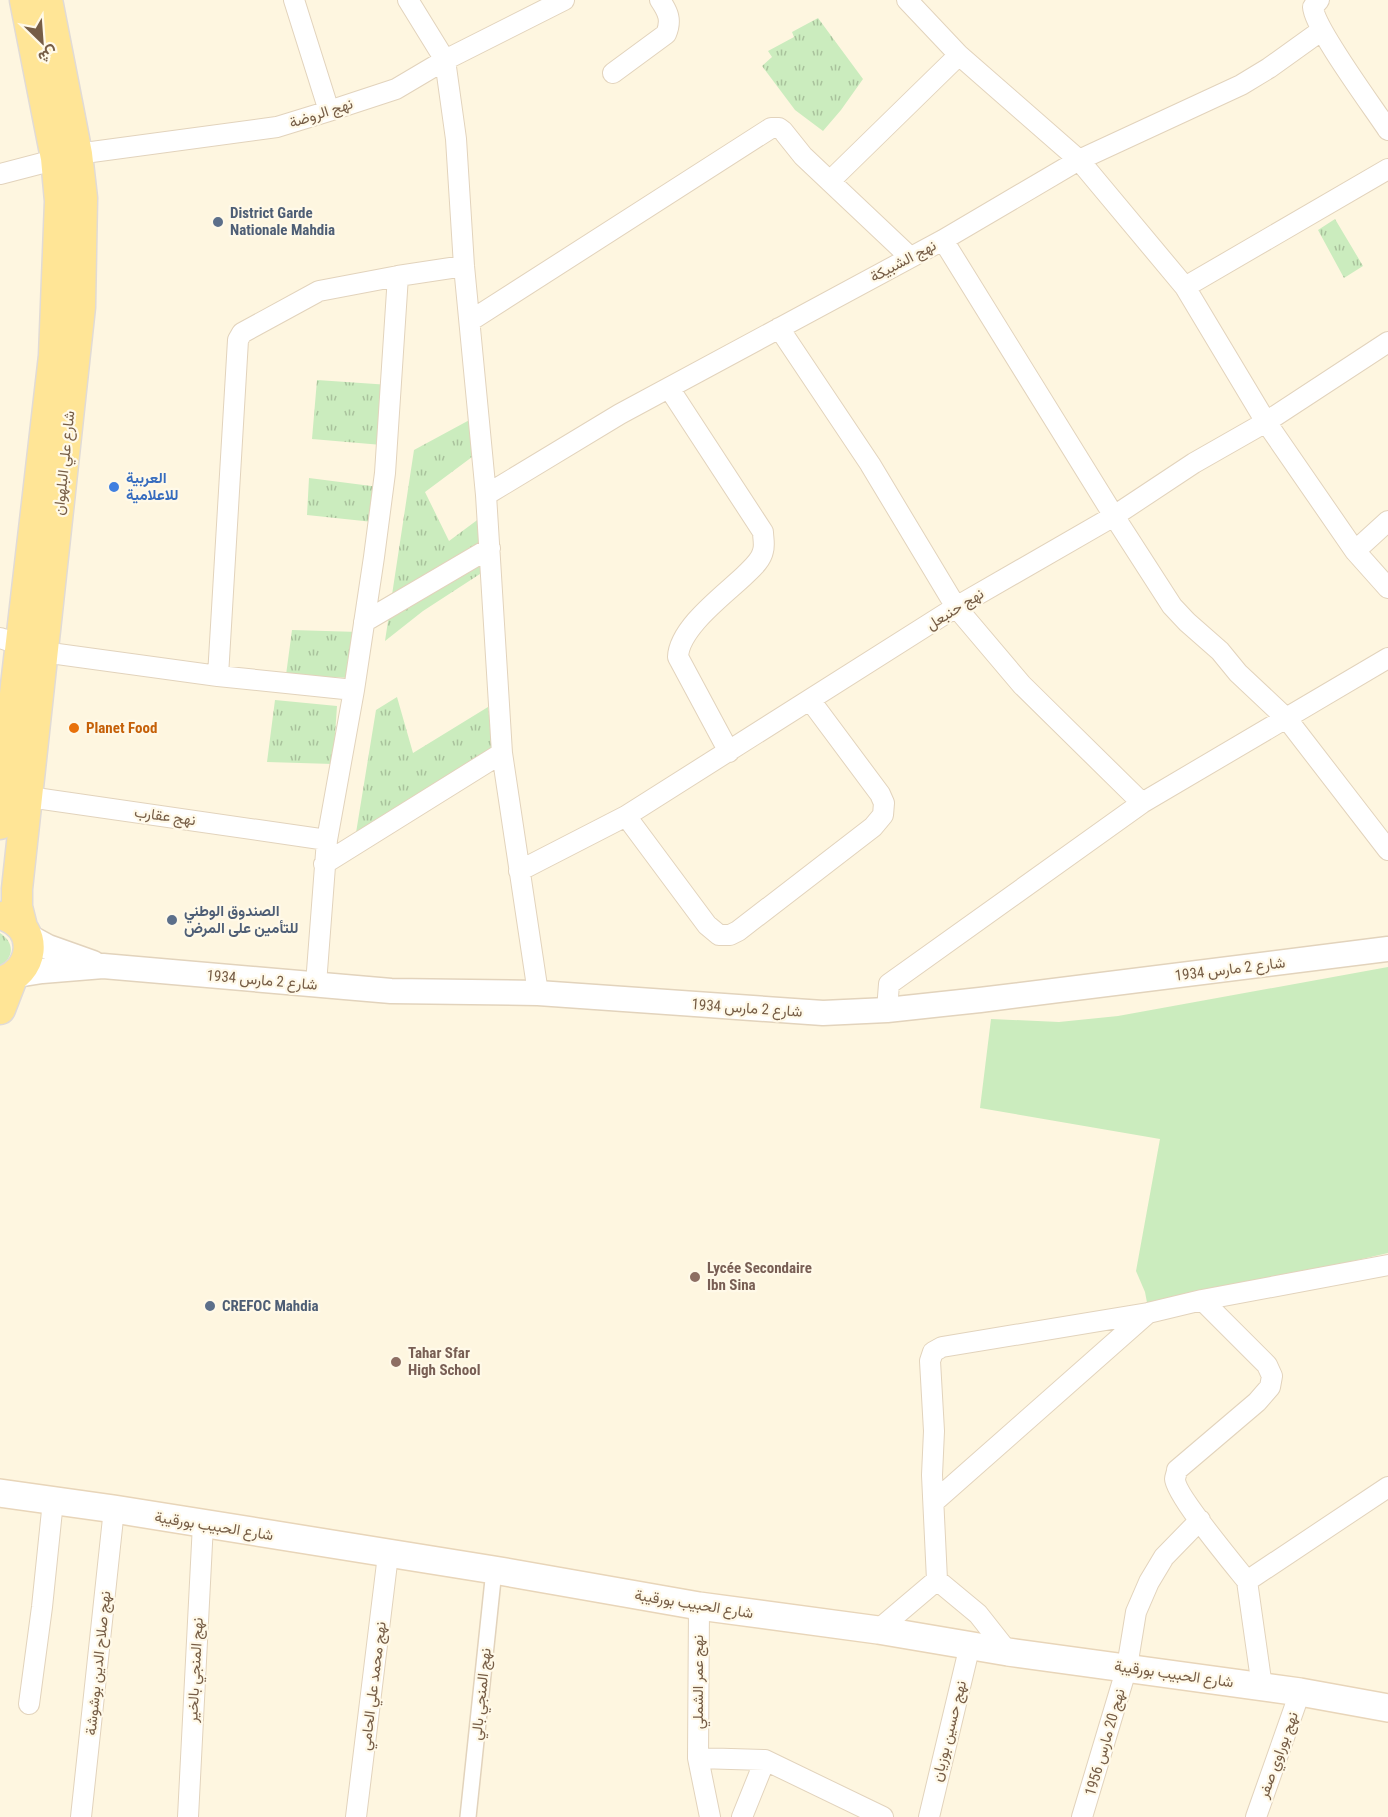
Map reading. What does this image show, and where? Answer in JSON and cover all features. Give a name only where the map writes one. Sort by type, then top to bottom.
[{"type":"main road","name":"شارع علي البلهوان","points":[[0,1009],[9,978],[24,966],[29,946],[16,926],[15,795],[21,645],[65,356],[60,201],[67,156],[45,1]]},
{"type":"main road","name":"شارع علي البلهوان","points":[[0,824],[15,795]]},
{"type":"main road","name":"شارع الحبيب بورقيبة","points":[[0,1493],[494,1570],[699,1606],[1300,1692],[1388,1708]]},
{"type":"street","points":[[294,0],[329,111]]},
{"type":"street","points":[[408,0],[445,60],[456,139],[464,266],[490,548],[502,753],[538,993]]},
{"type":"street","name":"نهج الروضة","points":[[0,174],[67,156],[277,127],[329,111],[396,89],[445,60],[564,0]]},
{"type":"street","points":[[614,73],[666,34],[670,26],[669,17],[660,0]]},
{"type":"street","points":[[907,0],[959,55],[1079,159],[1185,287],[1266,422],[1355,551],[1388,588]]},
{"type":"street","points":[[1319,0],[1313,7],[1313,12],[1322,30],[1388,130]]},
{"type":"street","name":"نهج الشبيكة","points":[[486,495],[620,414],[943,240],[1079,159],[1241,85],[1322,30]]},
{"type":"street","points":[[830,181],[959,55]]},
{"type":"street","points":[[470,321],[771,128],[779,128],[783,131],[803,156],[909,257]]},
{"type":"street","points":[[1185,287],[1388,169]]},
{"type":"street","points":[[943,240],[1172,606],[1287,719],[1388,850]]},
{"type":"street","points":[[218,676],[238,340],[242,333],[319,291],[464,266]]},
{"type":"street","points":[[316,984],[327,840],[354,690],[386,461],[398,276]]},
{"type":"street","points":[[778,328],[870,464],[956,607],[1022,685],[1142,803]]},
{"type":"street","name":"نهج حنبعل","points":[[519,871],[626,816],[956,607],[1114,516],[1194,463],[1266,422],[1388,342]]},
{"type":"street","points":[[669,388],[763,532],[764,550],[757,563],[696,622],[681,641],[678,649],[678,657],[729,752]]},
{"type":"street","points":[[1355,551],[1388,521]]},
{"type":"street","points":[[364,622],[490,548]]},
{"type":"street","points":[[21,645],[218,676],[354,690]]},
{"type":"street","points":[[887,1010],[889,984],[1142,803],[1388,658]]},
{"type":"street","points":[[626,816],[708,925],[719,935],[730,935],[738,931],[873,827],[883,815],[884,803],[880,794],[810,700]]},
{"type":"street","points":[[324,864],[502,753]]},
{"type":"street","name":"نهج عقارب","points":[[15,795],[327,840]]},
{"type":"street","name":"شارع 2 مارس 1934","points":[[16,926],[48,947],[103,966]]},
{"type":"street","name":"شارع 2 مارس 1934","points":[[9,978],[42,971],[103,966],[392,991],[538,993],[823,1013],[887,1010],[1388,949]]},
{"type":"street","points":[[1008,1652],[978,1614],[937,1580],[930,1361],[933,1352],[942,1347],[1148,1313],[1202,1300],[1388,1265]]},
{"type":"street","points":[[1202,1300],[1267,1365],[1272,1376],[1270,1387],[1257,1402],[1177,1470],[1174,1478],[1177,1488],[1247,1581],[1262,1687]]},
{"type":"street","points":[[934,1502],[1148,1313]]},
{"type":"street","points":[[1247,1581],[1388,1488]]},
{"type":"street","points":[[29,1704],[53,1501]]},
{"type":"street","name":"نهج صلاح الدين بوشوشة","points":[[81,1817],[114,1509]]},
{"type":"street","name":"نهج 20 مارس 1956","points":[[1090,1814],[1127,1667],[1136,1612],[1149,1582],[1164,1557],[1200,1520]]},
{"type":"street","name":"نهج المنجي بالخير","points":[[188,1817],[203,1524]]},
{"type":"street","name":"نهج محمد علي الحامي","points":[[356,1817],[388,1555]]},
{"type":"street","name":"نهج المنجي بالي","points":[[468,1817],[494,1570]]},
{"type":"street","points":[[878,1630],[937,1580]]},
{"type":"street","name":"نهج عمر الشملي","points":[[698,1758],[699,1606]]},
{"type":"street","name":"نهج حسين بوزيان","points":[[929,1817],[970,1645]]},
{"type":"street","name":"نهج بوراوي صفر","points":[[1256,1817],[1300,1692]]},
{"type":"street","points":[[710,1817],[698,1758],[765,1761],[883,1817]]},
{"type":"street","points":[[742,1817],[765,1761]]},
{"type":"green space","points":[[818,18],[863,79],[823,131],[795,110],[762,66],[772,57],[768,51],[794,37],[792,32]]},
{"type":"green space","points":[[1335,219],[1363,266],[1344,278],[1318,230]]},
{"type":"green space","points":[[317,380],[390,385],[382,445],[312,439]]},
{"type":"green space","points":[[475,417],[472,457],[425,492],[449,541],[484,515],[483,572],[423,611],[385,641],[414,450]]},
{"type":"green space","points":[[309,478],[379,487],[373,522],[307,515]]},
{"type":"green space","points":[[292,630],[359,632],[352,678],[286,675]]},
{"type":"green space","points":[[397,697],[413,753],[488,707],[494,757],[355,839],[376,710]]},
{"type":"green space","points":[[275,700],[337,706],[333,764],[267,762]]},
{"type":"green space","points":[[0,933],[8,941],[11,950],[8,958],[0,966]]},
{"type":"green space","points":[[1388,967],[1388,1253],[1148,1308],[1145,1292],[1136,1271],[1160,1139],[980,1108],[991,1019],[1059,1022],[1118,1016]]},
{"type":"place","name":"District Garde Nationale Mahdia","points":[[218,222]]},
{"type":"place","name":"العربية للاعلامية","points":[[114,487]]},
{"type":"place","name":"Planet Food","points":[[74,728]]},
{"type":"place","name":"الصندوق الوطني للتأمين على المرض","points":[[172,920]]},
{"type":"place","name":"Lycée Secondaire Ibn Sina","points":[[695,1277]]},
{"type":"place","name":"CREFOC Mahdia","points":[[210,1306]]},
{"type":"place","name":"Tahar Sfar High School","points":[[396,1362]]}]
